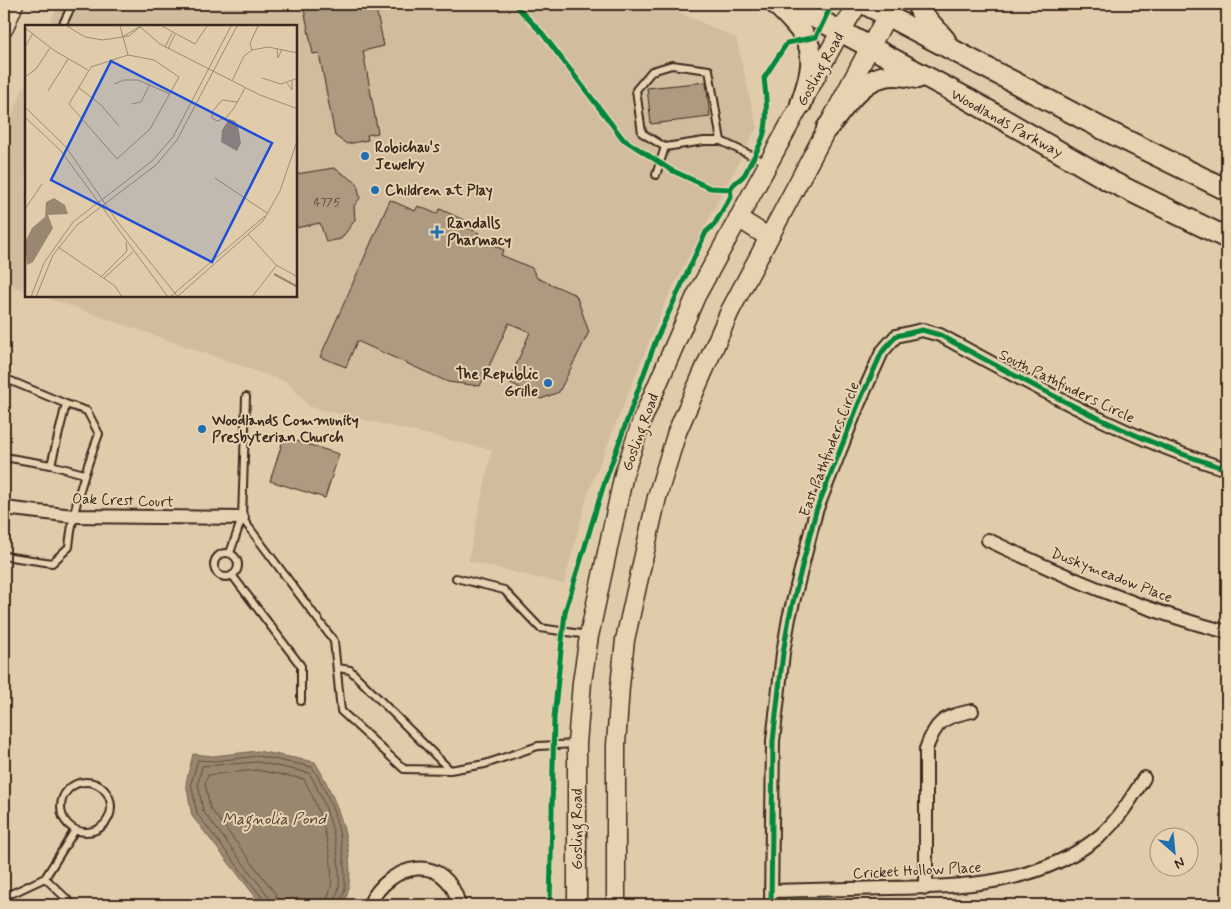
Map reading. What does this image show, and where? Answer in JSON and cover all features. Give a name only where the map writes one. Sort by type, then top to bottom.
[{"type":"main road","points":[[4,28],[14,4]]},
{"type":"main road","points":[[776,4],[794,22],[810,44],[813,57],[811,76],[801,104]]},
{"type":"main road","name":"Woodlands Parkway","points":[[789,4],[937,83],[1110,181],[1227,238]]},
{"type":"main road","name":"Gosling Road","points":[[577,905],[577,744],[589,636],[624,474],[642,420],[696,296],[840,32],[858,4]]},
{"type":"main road","points":[[865,4],[891,10],[964,56],[1102,130],[1227,190]]},
{"type":"main road","points":[[917,4],[940,37],[964,56]]},
{"type":"main road","points":[[616,905],[616,745],[620,686],[625,640],[657,497],[677,432],[730,311],[891,10]]},
{"type":"main road","points":[[827,128],[865,83],[878,77],[891,74],[937,83]]},
{"type":"main road","points":[[738,218],[768,237]]},
{"type":"street","name":"South Pathfinders Circle","points":[[896,336],[922,330],[940,335],[1087,412],[1135,434],[1227,469]]},
{"type":"street","name":"East Pathfinders Circle","points":[[771,905],[773,741],[789,618],[807,542],[826,486],[882,352],[896,336]]},
{"type":"street","name":"Oak Crest Court","points":[[4,508],[72,516],[242,518]]},
{"type":"street","name":"Duskymeadow Place","points":[[988,540],[1077,582],[1159,612],[1227,632]]},
{"type":"street","points":[[926,888],[926,749],[932,731],[948,716],[972,711]]},
{"type":"street","name":"Cricket Hollow Place","points":[[771,891],[957,887],[1010,879],[1073,853],[1100,836],[1113,823],[1144,778]]},
{"type":"street","points":[[369,905],[379,888],[406,870],[424,869],[442,874],[455,889],[459,905]]},
{"type":"lane","points":[[62,25],[72,5]]},
{"type":"lane","points":[[721,142],[709,70],[672,65],[652,71],[636,90],[642,134],[665,147],[704,141],[721,142],[768,163]]},
{"type":"lane","points":[[656,175],[665,147]]},
{"type":"lane","points":[[4,378],[87,411],[99,434],[84,474],[72,516],[69,547],[52,563],[4,556]]},
{"type":"lane","points":[[230,553],[242,518],[246,397]]},
{"type":"lane","points":[[51,465],[66,404]]},
{"type":"lane","points":[[4,457],[51,465],[84,474]]},
{"type":"lane","points":[[242,518],[334,641],[338,668],[340,711],[404,770],[450,770],[485,764],[538,746],[577,744]]},
{"type":"lane","points":[[230,553],[238,561],[238,569],[232,575],[221,576],[214,566],[218,555],[230,553]]},
{"type":"lane","points":[[232,575],[301,666],[301,701]]},
{"type":"lane","points":[[456,578],[504,590],[540,628],[589,636]]},
{"type":"lane","points":[[338,668],[350,670],[450,770]]},
{"type":"lane","points":[[78,782],[95,782],[102,787],[111,800],[109,817],[105,824],[91,832],[75,830],[68,825],[60,809],[64,793],[78,782]]},
{"type":"lane","points":[[4,894],[13,893],[45,878],[75,830]]},
{"type":"lane","points":[[45,878],[73,905]]},
{"type":"shaded area","points":[[58,4],[660,4],[736,38],[757,127],[665,303],[588,493],[564,584],[468,561],[492,450],[310,407],[287,382],[48,298],[298,298],[298,25],[49,25]]},
{"type":"shaded area","points":[[25,84],[25,291],[4,283],[4,136]]},
{"type":"water","name":"Magnolia Pond","points":[[258,751],[315,762],[324,777],[339,813],[348,851],[349,888],[344,905],[262,905],[192,816],[186,783],[193,754],[213,756]]},
{"type":"building","points":[[303,4],[375,4],[384,46],[363,51],[378,133],[367,135],[368,140],[347,144],[335,136],[319,53],[313,54]]},
{"type":"building","points":[[706,82],[710,117],[651,124],[647,88]]},
{"type":"building","points":[[334,168],[357,183],[360,198],[354,206],[355,220],[341,239],[326,242],[320,223],[298,228],[298,174]]},
{"type":"building","points":[[390,200],[415,211],[418,206],[437,214],[440,209],[468,222],[466,227],[479,233],[477,238],[504,250],[501,255],[532,268],[537,278],[576,295],[589,332],[559,392],[541,399],[509,382],[530,332],[509,323],[480,386],[448,382],[357,341],[346,367],[320,357]]},
{"type":"building","points":[[284,437],[339,454],[325,498],[270,481]]},
{"type":"cycle path","points":[[514,4],[542,33],[623,139],[671,170],[710,188],[730,189]]},
{"type":"cycle path","points":[[550,905],[554,718],[565,612],[603,487],[656,340],[706,232],[714,225],[731,196],[731,187],[744,176],[762,140],[766,117],[764,78],[787,43],[816,37],[832,4]]},
{"type":"cycle path","points":[[771,905],[773,741],[789,618],[816,511],[858,405],[882,352],[896,336],[922,330],[940,335],[1044,391],[1117,427],[1154,443],[1227,469]]},
{"type":"place","name":"Robichau's Jewelry","points":[[365,156]]},
{"type":"place","name":"Children at Play","points":[[375,190]]},
{"type":"place","name":"Randalls Pharmacy","points":[[437,232]]},
{"type":"place","name":"The Republic Grille","points":[[548,383]]},
{"type":"place","name":"Woodlands Community Presbyterian Church","points":[[202,429]]}]
